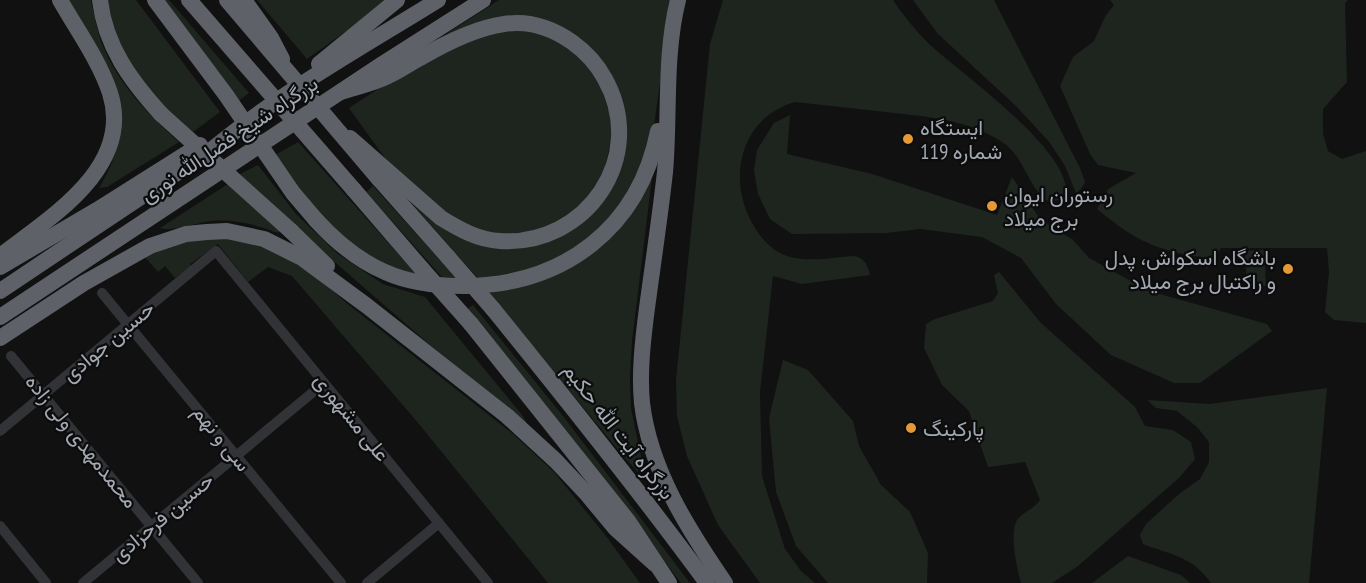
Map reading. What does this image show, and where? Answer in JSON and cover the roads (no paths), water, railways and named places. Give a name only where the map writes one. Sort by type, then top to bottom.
[{"type":"highway","points":[[0,256],[88,183],[104,160],[111,140],[113,125],[111,95],[103,76],[60,0]]},
{"type":"highway","points":[[100,0],[108,34],[119,61],[146,97],[161,114],[291,231],[367,306]]},
{"type":"highway","points":[[155,0],[226,94],[293,193],[334,240],[360,259],[386,273],[415,281],[452,286],[490,285],[545,271],[569,260],[587,247],[616,223],[638,191],[652,160],[668,86]]},
{"type":"highway","points":[[189,0],[471,324],[628,521],[669,583]]},
{"type":"highway","points":[[227,0],[333,126],[362,147],[441,218],[471,234],[498,241],[515,241],[538,237],[556,230],[581,214],[598,197],[606,185],[617,154],[619,122],[616,104],[601,72],[580,48],[559,33],[538,25],[502,24],[460,37],[440,46],[388,77],[341,92]]},
{"type":"highway","points":[[244,0],[271,38],[290,73]]},
{"type":"highway","points":[[293,91],[314,68],[398,0]]},
{"type":"highway","name":"بزرگراه شیخ فضل‌الله نوری","points":[[0,291],[214,148],[234,131],[293,91],[438,0]]},
{"type":"highway","name":"بزرگراه شیخ فضل‌الله نوری","points":[[0,318],[483,0]]},
{"type":"highway","points":[[678,0],[672,34],[668,86],[665,171],[643,337],[642,403],[651,445],[667,487],[692,534],[725,583]]},
{"type":"highway","name":"بزرگراه آیت الله حکیم","points":[[333,126],[493,309],[660,519],[707,583]]},
{"type":"highway","points":[[0,267],[97,210],[208,140],[234,131]]},
{"type":"highway","points":[[0,338],[84,283],[150,246],[186,234],[207,232],[227,231],[264,240],[302,258],[367,306],[530,436],[586,493],[615,528],[655,564]]},
{"type":"street","name":"حسین جوادی","points":[[0,431],[216,251]]},
{"type":"street","name":"علی مشهوری","points":[[216,251],[488,583]]},
{"type":"street","name":"سی و نهم","points":[[102,292],[341,583]]},
{"type":"street","name":"محمدمهدی ولی زاده","points":[[11,356],[198,583]]},
{"type":"street","name":"حسین فرحزادی","points":[[83,583],[324,383]]},
{"type":"street","points":[[368,583],[439,523]]},
{"type":"street","points":[[0,526],[46,583]]},
{"type":"place","name":"ایستگاه شماره 119","points":[[908,139]]},
{"type":"place","name":"رستوران ایوان برج میلاد","points":[[992,206]]},
{"type":"place","name":"باشگاه اسکواش، پدل و راکتبال برج میلاد","points":[[1288,269]]},
{"type":"place","name":"پارکینگ","points":[[911,428]]}]
